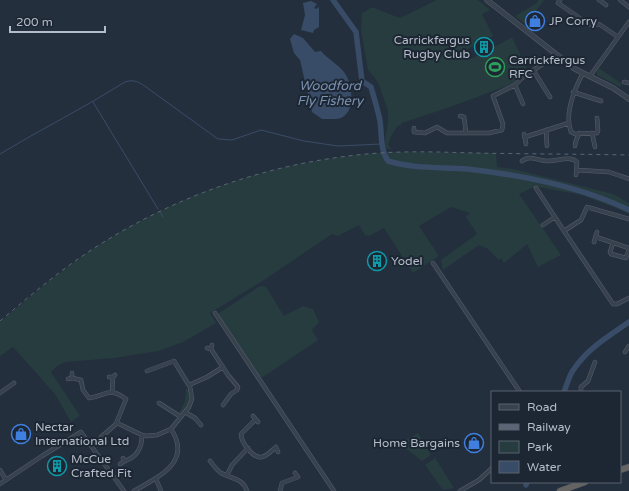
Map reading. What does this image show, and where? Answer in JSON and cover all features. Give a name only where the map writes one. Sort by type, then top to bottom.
[{"type":"highway","points":[[562,491],[582,483]]},
{"type":"street","points":[[488,0],[573,67],[629,98]]},
{"type":"street","points":[[599,0],[606,5]]},
{"type":"street","points":[[620,0],[629,7]]},
{"type":"street","points":[[559,3],[588,24],[599,24],[618,37]]},
{"type":"street","points":[[590,76],[629,22]]},
{"type":"street","points":[[414,131],[425,133],[437,126],[446,133],[490,134],[502,130],[504,126],[493,96],[515,85],[533,70],[549,60],[556,53]]},
{"type":"street","points":[[533,70],[550,96]]},
{"type":"street","points":[[583,73],[571,99],[569,122],[572,133],[598,132],[597,118]]},
{"type":"street","points":[[624,82],[629,83]]},
{"type":"street","points":[[515,85],[523,104]]},
{"type":"street","points":[[573,92],[600,101]]},
{"type":"street","points":[[463,117],[466,133]]},
{"type":"street","points":[[526,144],[524,136],[569,122]]},
{"type":"street","points":[[592,124],[598,123]]},
{"type":"street","points":[[546,130],[547,146]]},
{"type":"street","points":[[575,146],[575,141],[579,136],[579,133]]},
{"type":"street","points":[[592,133],[595,147]]},
{"type":"street","points":[[522,161],[530,158],[539,159],[542,163],[564,159],[574,160],[577,162],[576,172],[609,172],[619,174],[629,179]]},
{"type":"street","points":[[536,188],[613,304],[617,304],[629,298]]},
{"type":"street","points":[[541,196],[546,193]]},
{"type":"street","points":[[564,230],[580,220],[587,206],[629,219]]},
{"type":"street","points":[[543,224],[555,217]]},
{"type":"street","points":[[594,242],[597,232]]},
{"type":"street","points":[[596,237],[613,243],[629,249],[626,258],[611,254],[610,252],[613,243]]},
{"type":"street","points":[[434,263],[519,391]]},
{"type":"street","points":[[215,313],[334,491]]},
{"type":"street","points":[[625,352],[629,346]]},
{"type":"street","points":[[210,348],[228,375],[238,386],[237,390],[231,394],[223,405]]},
{"type":"street","points":[[117,423],[142,435],[157,435],[171,429],[181,417],[190,405],[192,394],[171,356]]},
{"type":"street","points":[[146,371],[174,361]]},
{"type":"street","points":[[581,391],[581,387],[588,381],[594,362]]},
{"type":"street","points":[[188,385],[208,377],[223,367]]},
{"type":"street","points":[[72,374],[70,378],[81,380],[83,390],[89,398]]},
{"type":"street","points":[[109,377],[114,376],[112,392]]},
{"type":"street","points":[[0,393],[14,383]]},
{"type":"street","points":[[85,402],[89,398],[112,392],[122,397],[126,401],[117,423],[101,437]]},
{"type":"street","points":[[221,398],[226,400]]},
{"type":"street","points":[[159,402],[181,417]]},
{"type":"street","points":[[185,412],[195,418],[201,425]]},
{"type":"street","points":[[255,419],[241,434],[242,440],[256,456],[261,457],[276,447],[278,452]]},
{"type":"street","points":[[134,491],[156,479],[168,469],[178,453],[177,440],[171,429]]},
{"type":"street","points":[[0,484],[81,432],[124,491]]},
{"type":"street","points":[[120,464],[124,459],[134,456],[138,451],[141,444],[142,435]]},
{"type":"street","points":[[227,475],[236,460],[248,448]]},
{"type":"street","points":[[209,461],[219,471],[242,482],[247,491]]},
{"type":"street","points":[[460,491],[479,480],[491,469]]},
{"type":"street","points":[[0,470],[6,480]]},
{"type":"street","points":[[280,491],[282,484],[299,478],[295,473]]},
{"type":"street","points":[[156,479],[161,491]]},
{"type":"green space","points":[[437,0],[478,0],[490,10],[482,14],[493,36],[459,53],[461,57],[467,56],[471,59],[512,37],[528,71],[516,78],[515,82],[507,86],[402,123],[400,126],[398,125],[390,138],[388,145],[392,149],[387,149],[384,146],[388,123],[388,111],[378,82],[368,70],[361,31],[362,13],[374,8],[400,18]]},
{"type":"green space","points":[[538,0],[544,0],[526,25],[515,16],[537,3]]},
{"type":"green space","points":[[599,68],[622,84],[620,87],[597,75]]},
{"type":"green space","points":[[394,152],[496,153],[497,167],[513,169],[613,194],[629,203],[629,213],[582,195],[539,187],[531,188],[519,194],[561,255],[538,267],[527,244],[504,263],[501,258],[499,260],[488,249],[479,245],[443,270],[441,260],[477,234],[466,217],[470,213],[451,207],[419,226],[439,256],[413,273],[384,228],[369,236],[365,235],[359,225],[338,236],[332,234],[264,280],[210,313],[216,323],[183,342],[158,351],[114,358],[65,362],[57,366],[51,372],[80,416],[71,422],[55,394],[13,347],[0,356],[0,322],[73,263],[132,225],[203,192],[240,179],[316,161],[355,155]]},
{"type":"green space","points":[[260,286],[266,287],[284,316],[303,306],[313,309],[319,322],[312,330],[318,340],[263,377],[259,376],[219,316],[219,313]]},
{"type":"green space","points":[[186,389],[188,389],[190,399],[188,405],[181,413],[179,413],[185,401]]},
{"type":"green space","points":[[418,433],[431,455],[422,461],[401,445],[403,441]]},
{"type":"green space","points":[[435,458],[454,488],[443,490],[425,465]]},
{"type":"water","points":[[311,1],[317,4],[314,8],[316,9],[319,7],[319,27],[314,30],[313,33],[301,30],[305,15],[303,3]]},
{"type":"water","name":"Woodford Fly Fishery","points":[[294,34],[303,38],[315,52],[321,51],[345,73],[351,90],[351,104],[349,111],[340,118],[322,119],[312,112],[300,60],[294,53],[290,39]]},
{"type":"waterway","points":[[333,0],[356,32],[362,81],[371,87],[380,121],[382,147],[388,161],[398,164],[467,169],[529,178],[590,194],[629,210]]},
{"type":"waterway","points":[[0,154],[125,82],[131,81],[143,85],[218,139],[232,140],[261,130],[304,141],[338,146],[382,144]]},
{"type":"waterway","points":[[93,102],[158,209]]},
{"type":"waterway","points":[[160,212],[163,217]]},
{"type":"waterway","points":[[564,391],[572,371],[586,355],[599,343],[629,322]]},
{"type":"railway","points":[[0,321],[73,262],[131,226],[198,194],[269,171],[342,157],[391,152],[629,155]]},
{"type":"place","name":"JP Corry","points":[[535,21]]},
{"type":"place","name":"Carrickfergus Rugby Club","points":[[484,47]]},
{"type":"place","name":"Carrickfergus RFC","points":[[495,67]]},
{"type":"place","name":"Yodel","points":[[377,261]]},
{"type":"place","name":"Nectar International Ltd","points":[[21,434]]},
{"type":"place","name":"Home Bargains","points":[[474,443]]},
{"type":"place","name":"McCue Crafted Fit","points":[[57,466]]}]
